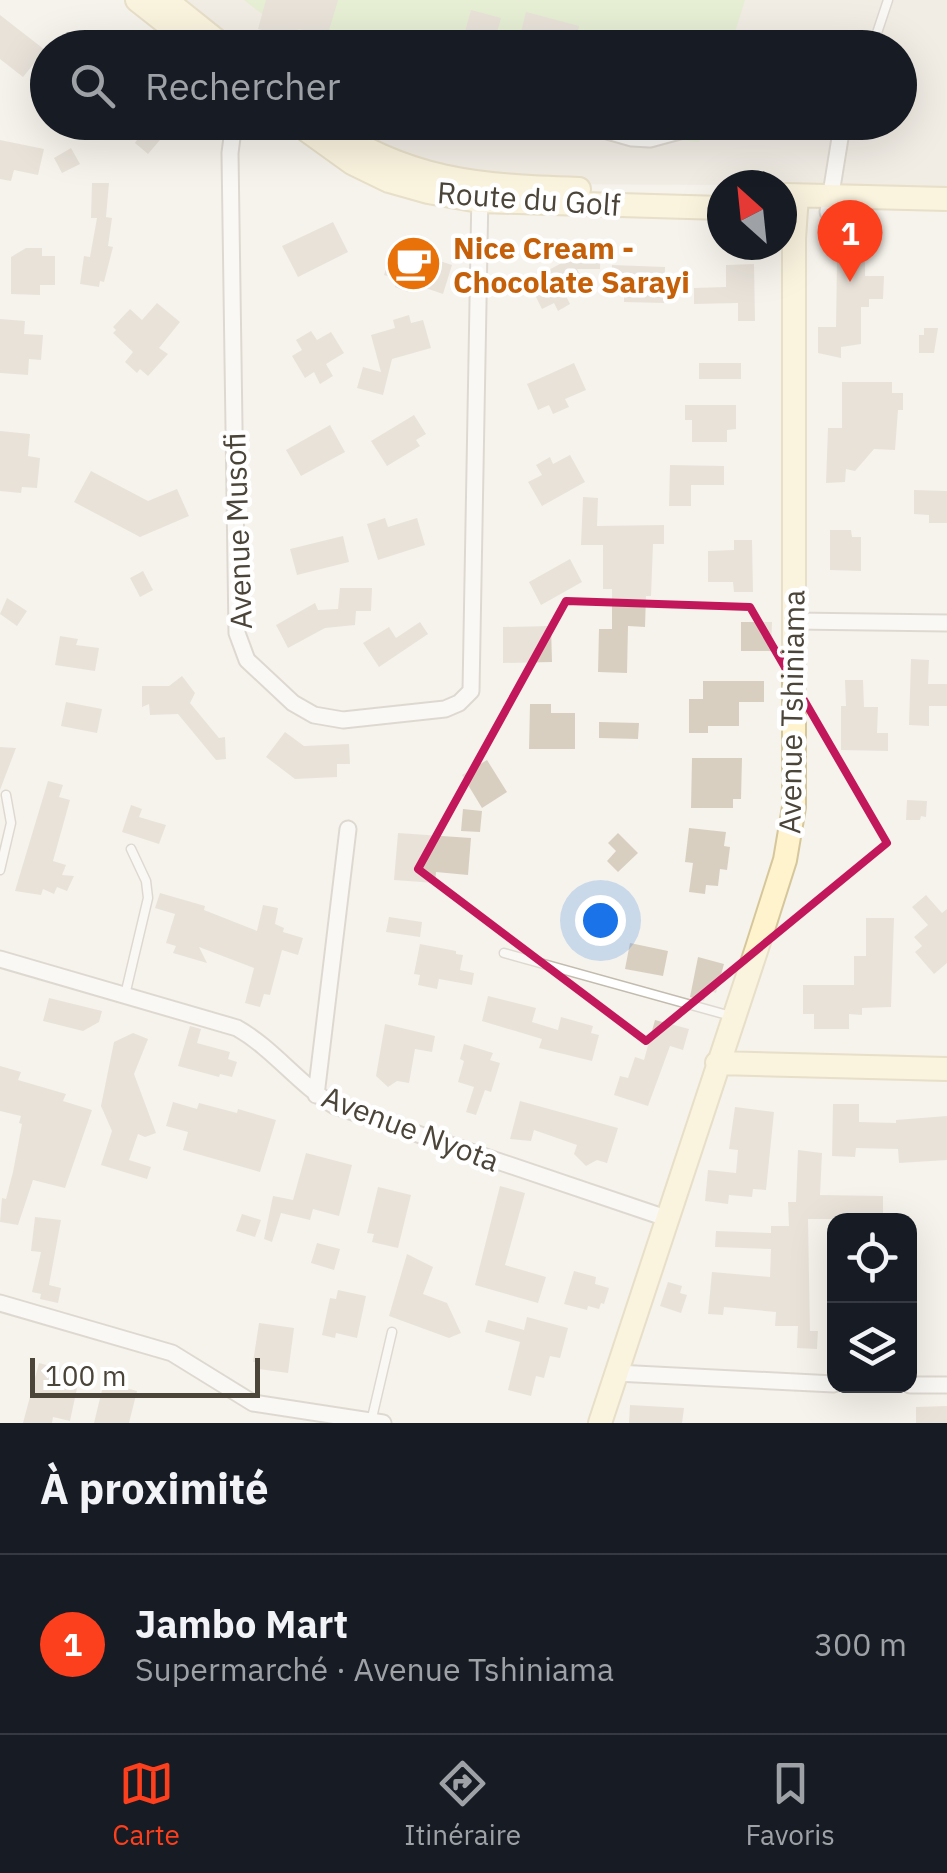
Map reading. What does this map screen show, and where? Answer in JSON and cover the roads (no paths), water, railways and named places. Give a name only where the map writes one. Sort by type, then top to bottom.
[{"type":"street","points":[[137,0],[175,30]]},
{"type":"street","points":[[166,0],[204,30]]},
{"type":"street","name":"Avenue Musofi","points":[[232,140],[237,633],[247,660],[293,703],[314,715],[342,720],[445,709],[459,704],[471,691],[480,193]]},
{"type":"street","name":"Route du Golf","points":[[320,140],[352,163],[428,192],[707,207]]},
{"type":"street","points":[[348,140],[394,164],[480,193],[707,193]]},
{"type":"street","points":[[828,205],[840,140]]},
{"type":"street","points":[[828,205],[947,199]]},
{"type":"street","points":[[797,203],[947,214]]},
{"type":"street","name":"Avenue Tshiniama","points":[[600,1423],[790,834],[794,807],[794,620],[790,260]]},
{"type":"street","points":[[794,620],[947,624]]},
{"type":"street","points":[[316,1094],[348,829]]},
{"type":"street","name":"Avenue Nyota","points":[[0,961],[237,1028],[259,1040],[316,1094],[335,1106],[666,1218]]},
{"type":"street","points":[[718,1063],[947,1068]]},
{"type":"street","points":[[0,1303],[172,1353],[253,1403],[377,1422]]},
{"type":"street","points":[[616,1373],[827,1384]]},
{"type":"street","points":[[917,1385],[947,1385]]},
{"type":"lane","points":[[878,30],[888,0]]},
{"type":"lane","points":[[0,870],[11,823],[6,795]]},
{"type":"lane","points":[[125,996],[148,898],[146,881],[131,848]]},
{"type":"lane","points":[[504,953],[734,1017]]},
{"type":"lane","points":[[377,1422],[392,1332]]},
{"type":"place","name":"Nice Cream - Chocolate Sarayi","points":[[414,264]]},
{"type":"place","name":"Jambo Mart","points":[[850,282]]}]
